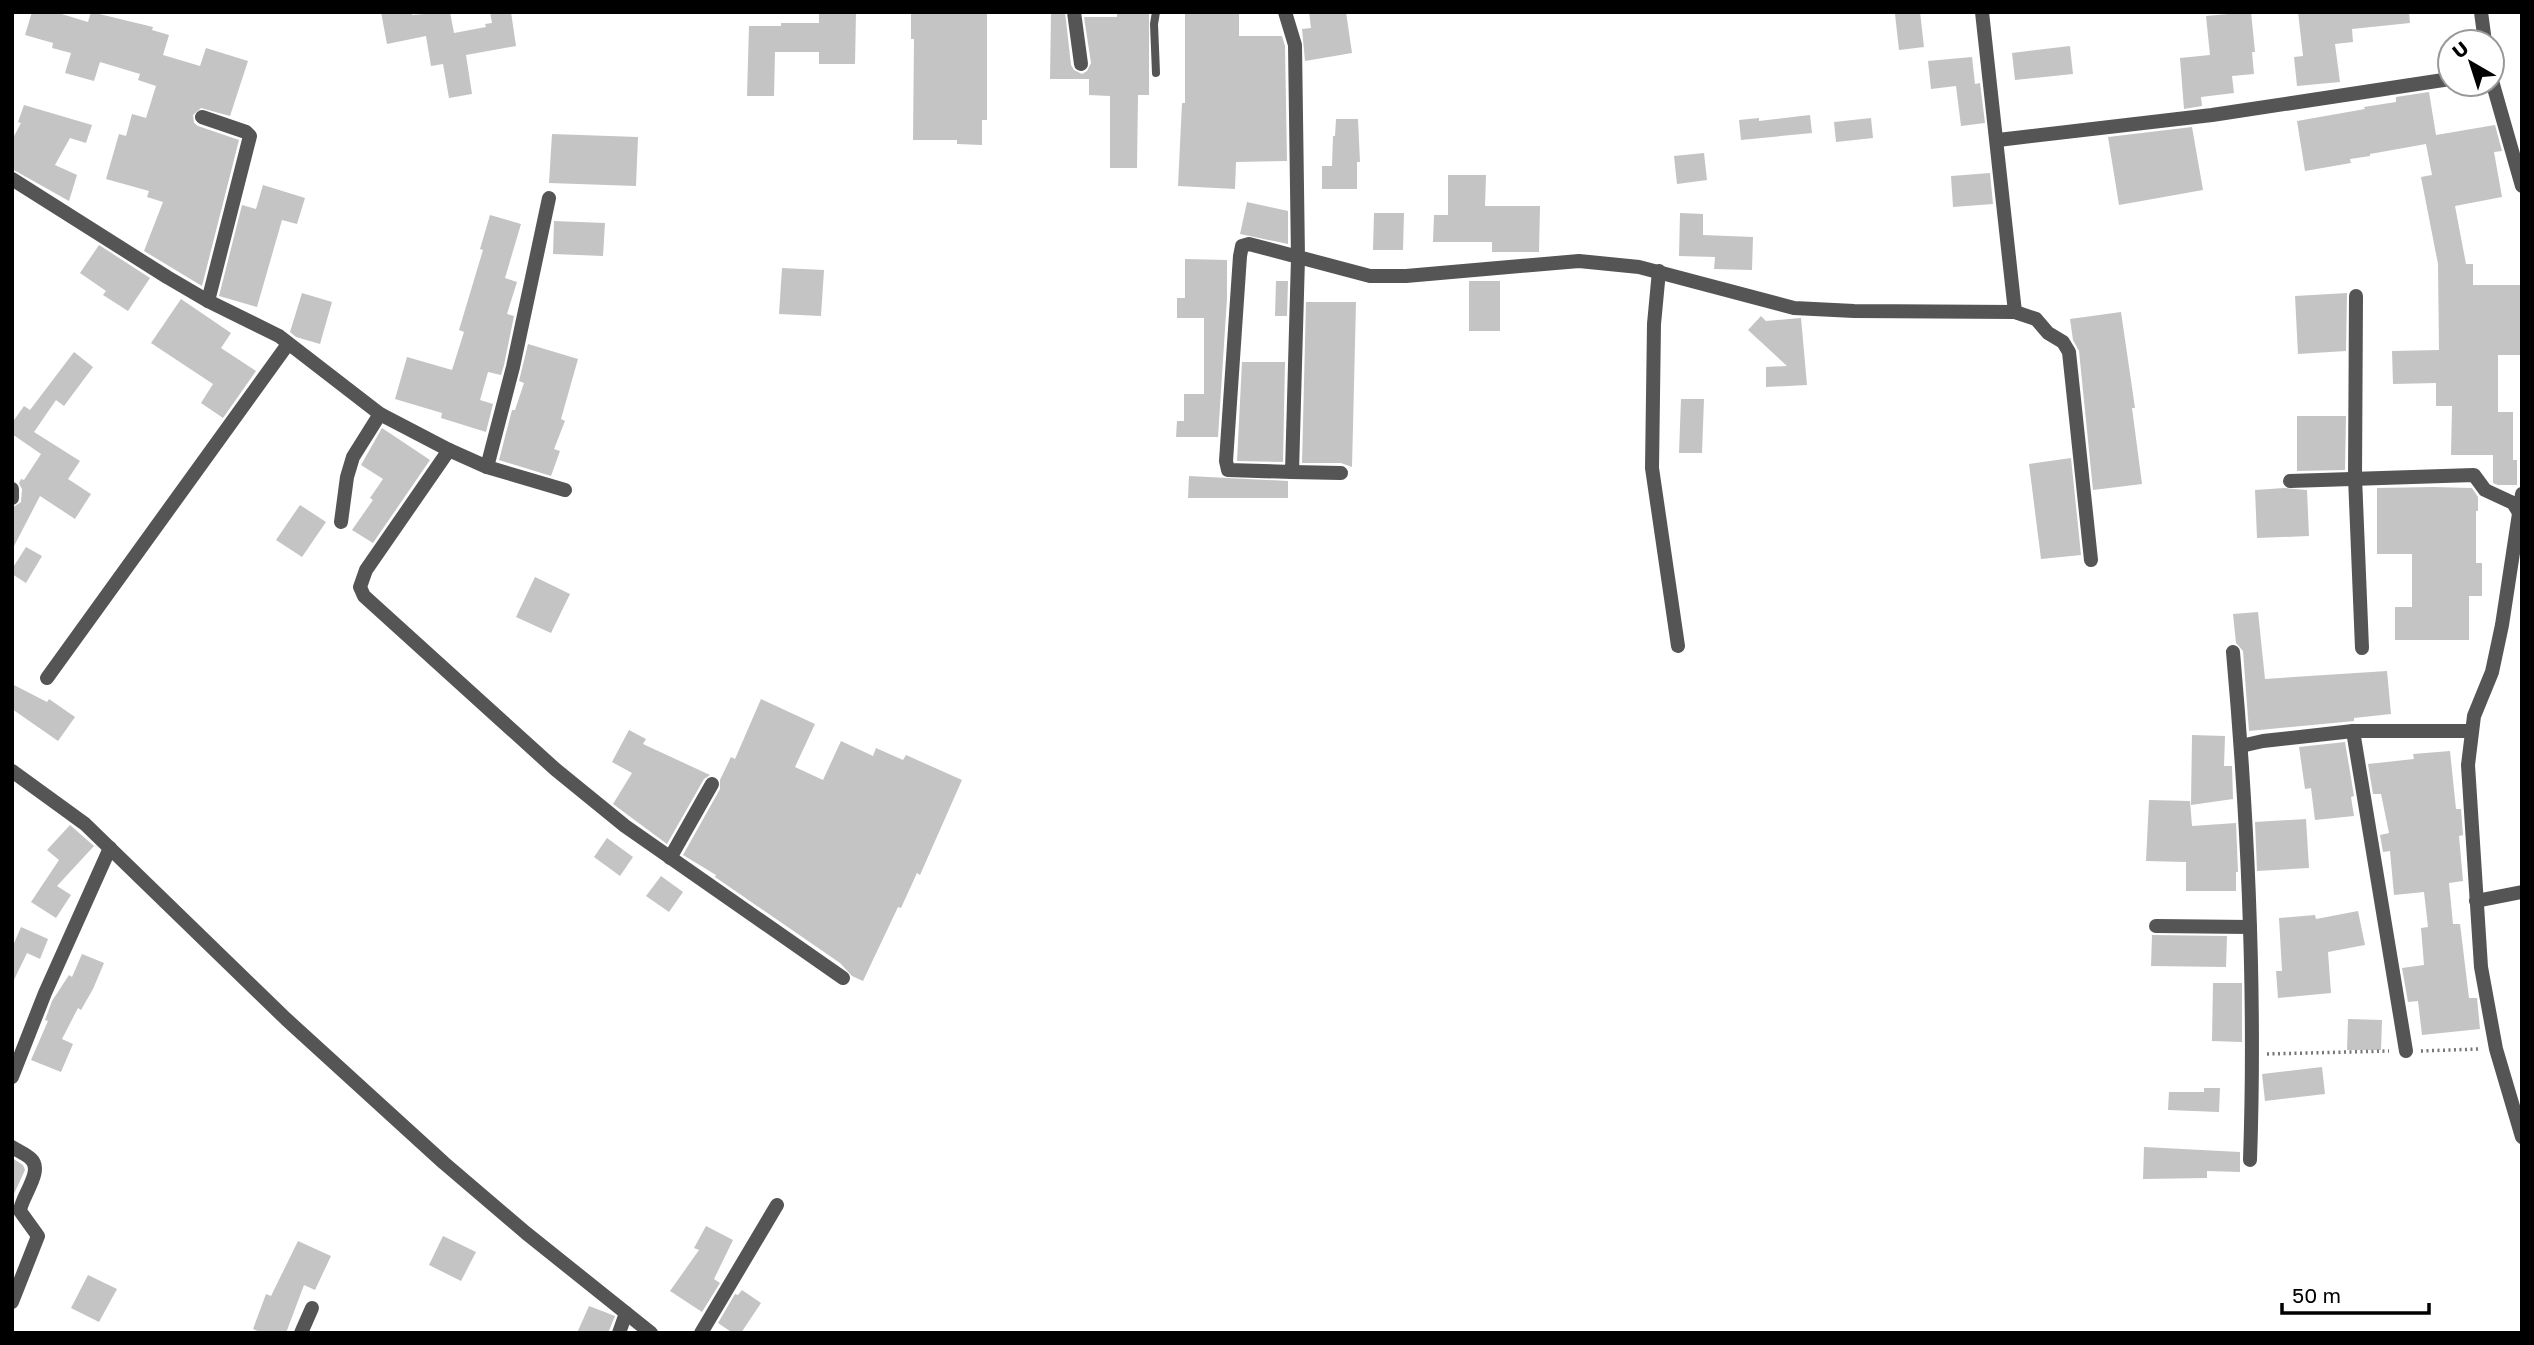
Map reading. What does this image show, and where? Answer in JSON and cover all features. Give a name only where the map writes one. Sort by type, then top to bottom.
[{"type":"street","points":[[1074,12],[1082,64]]},
{"type":"street","points":[[1285,12],[1295,45],[1298,258],[1292,472]]},
{"type":"street","points":[[1982,12],[2015,312]]},
{"type":"street","points":[[1998,140],[2212,114],[2436,81]]},
{"type":"street","points":[[2497,98],[2522,186]]},
{"type":"street","points":[[202,117],[246,132],[250,136],[208,301]]},
{"type":"street","points":[[12,179],[208,301],[261,326],[380,414],[487,467],[565,490]]},
{"type":"street","points":[[487,467],[513,366],[549,198]]},
{"type":"street","points":[[1341,473],[1228,470],[1226,461],[1242,246],[1249,244],[1370,276],[1406,276],[1579,261],[1659,271],[1794,308],[2015,312],[2036,319],[2048,332],[2063,342],[2069,352],[2091,560]]},
{"type":"street","points":[[1659,271],[1654,324],[1653,468],[1678,646]]},
{"type":"street","points":[[2356,296],[2355,477],[2362,648]]},
{"type":"street","points":[[47,678],[288,344]]},
{"type":"street","points":[[341,522],[347,477],[353,457],[380,414]]},
{"type":"street","points":[[449,450],[366,570],[360,583],[361,591],[555,769],[625,826],[843,978]]},
{"type":"street","points":[[2290,481],[2474,475],[2485,490],[2513,503],[2520,513]]},
{"type":"street","points":[[12,489],[12,498]]},
{"type":"street","points":[[2522,494],[2506,600],[2491,672],[2471,731],[2468,765],[2482,967],[2496,1049],[2522,1137]]},
{"type":"street","points":[[2233,652],[2241,746],[2250,927],[2253,1054],[2250,1160]]},
{"type":"street","points":[[2241,746],[2353,731],[2471,731]]},
{"type":"street","points":[[2353,731],[2406,1051]]},
{"type":"street","points":[[12,771],[59,803],[110,848],[188,926],[373,1100],[526,1233],[652,1333]]},
{"type":"street","points":[[670,859],[712,784]]},
{"type":"street","points":[[12,1077],[45,993],[110,848]]},
{"type":"street","points":[[2476,901],[2522,892]]},
{"type":"street","points":[[2157,926],[2250,927]]},
{"type":"street","points":[[12,1147],[35,1164],[20,1211],[38,1236],[12,1302]]},
{"type":"street","points":[[702,1333],[777,1205]]},
{"type":"street","points":[[301,1333],[312,1308]]},
{"type":"street","points":[[619,1333],[626,1313]]},
{"type":"lane","points":[[1156,12],[1156,73]]},
{"type":"path","points":[[2253,1054],[2496,1049]]},
{"type":"building","points":[[32,12],[55,12],[88,22],[91,12],[153,27],[152,30],[169,35],[163,55],[200,66],[206,48],[248,61],[230,116],[201,108],[193,115],[194,123],[198,126],[239,140],[202,286],[144,251],[163,202],[147,197],[149,191],[106,179],[119,134],[126,136],[132,114],[146,118],[156,86],[138,80],[140,74],[100,62],[94,81],[65,73],[71,53],[52,48],[53,43],[25,35]]},
{"type":"building","points":[[381,12],[412,12],[412,15],[450,12],[454,33],[486,27],[485,24],[492,23],[490,12],[511,12],[516,46],[466,55],[472,94],[449,98],[443,64],[431,66],[426,36],[387,44]]},
{"type":"building","points":[[819,12],[856,12],[855,64],[819,64],[819,52],[775,52],[774,96],[747,96],[749,26],[819,23]]},
{"type":"building","points":[[911,12],[987,12],[987,120],[982,120],[982,145],[957,144],[957,140],[913,140],[914,39],[911,39]]},
{"type":"building","points":[[1051,12],[1065,12],[1071,65],[1082,74],[1091,63],[1084,17],[1117,17],[1117,12],[1149,12],[1149,95],[1138,95],[1137,168],[1110,168],[1110,96],[1089,95],[1089,79],[1050,79]]},
{"type":"building","points":[[1185,12],[1239,12],[1239,36],[1282,36],[1285,46],[1287,161],[1236,162],[1235,189],[1178,186],[1182,103],[1185,103]]},
{"type":"building","points":[[1309,12],[1346,12],[1352,53],[1305,61],[1302,29],[1311,28]]},
{"type":"building","points":[[1920,12],[1924,47],[1899,50],[1895,14]]},
{"type":"building","points":[[2251,12],[2254,74],[2232,76],[2234,93],[2201,97],[2202,106],[2184,109],[2180,58],[2210,55],[2206,16]]},
{"type":"building","points":[[2298,12],[2409,12],[2410,23],[2352,29],[2353,42],[2335,44],[2340,82],[2297,86],[2294,57],[2303,56]]},
{"type":"building","points":[[2070,46],[2073,74],[2015,80],[2012,53]]},
{"type":"building","points":[[1972,57],[1975,84],[1980,83],[1985,123],[1961,126],[1956,86],[1931,89],[1928,61]]},
{"type":"building","points":[[2429,92],[2436,135],[2495,125],[2502,151],[2494,152],[2502,197],[2455,206],[2466,264],[2473,264],[2473,285],[2522,285],[2521,355],[2498,355],[2498,412],[2513,412],[2513,460],[2517,460],[2517,485],[2493,483],[2493,455],[2451,455],[2452,406],[2436,406],[2436,383],[2393,384],[2392,351],[2439,350],[2438,264],[2421,177],[2432,175],[2426,144],[2370,154],[2350,159],[2351,163],[2305,171],[2297,121],[2365,109],[2364,107],[2396,102],[2396,97]]},
{"type":"building","points":[[24,105],[92,125],[86,143],[70,138],[55,165],[77,175],[69,201],[12,169],[12,140],[21,123],[18,122]]},
{"type":"building","points":[[1810,115],[1812,133],[1741,140],[1739,120],[1759,118],[1759,121]]},
{"type":"building","points":[[1871,118],[1873,138],[1836,142],[1834,122]]},
{"type":"building","points":[[1336,119],[1358,119],[1360,162],[1357,162],[1357,189],[1322,189],[1322,166],[1332,166]]},
{"type":"building","points":[[2192,127],[2203,190],[2119,205],[2108,137]]},
{"type":"building","points":[[552,134],[638,137],[636,186],[549,183]]},
{"type":"building","points":[[1704,153],[1707,180],[1677,184],[1674,156]]},
{"type":"building","points":[[1990,173],[1993,204],[1953,207],[1951,176]]},
{"type":"building","points":[[1448,175],[1486,175],[1485,206],[1540,206],[1539,252],[1492,252],[1492,242],[1433,242],[1434,215],[1448,215]]},
{"type":"building","points":[[263,185],[305,198],[297,224],[282,220],[257,307],[219,296],[242,205],[256,209]]},
{"type":"building","points":[[1247,202],[1288,211],[1288,244],[1240,234]]},
{"type":"building","points":[[1374,213],[1404,213],[1403,250],[1373,250]]},
{"type":"building","points":[[1680,213],[1703,214],[1703,235],[1753,237],[1752,270],[1714,269],[1715,257],[1679,256]]},
{"type":"building","points":[[490,215],[521,224],[505,278],[517,282],[507,314],[514,316],[504,365],[501,375],[488,372],[480,400],[493,404],[486,432],[441,418],[442,413],[395,399],[407,357],[452,370],[464,332],[459,330],[483,250],[480,249]]},
{"type":"building","points":[[554,221],[605,223],[603,256],[553,254]]},
{"type":"building","points":[[99,245],[150,278],[128,311],[103,295],[106,291],[80,273]]},
{"type":"building","points":[[1185,259],[1227,260],[1218,437],[1176,437],[1177,421],[1184,421],[1184,394],[1204,394],[1204,318],[1177,318],[1177,298],[1185,298]]},
{"type":"building","points":[[782,268],[824,270],[821,316],[779,314]]},
{"type":"building","points":[[1276,281],[1288,281],[1287,316],[1275,316]]},
{"type":"building","points":[[1469,281],[1500,281],[1500,331],[1469,331]]},
{"type":"building","points":[[302,293],[332,302],[320,344],[296,337],[290,332]]},
{"type":"building","points":[[2347,293],[2346,351],[2298,354],[2295,296]]},
{"type":"building","points":[[181,299],[231,333],[221,348],[256,371],[223,418],[201,403],[213,384],[151,343]]},
{"type":"building","points":[[1306,302],[1356,302],[1352,467],[1341,463],[1302,463]]},
{"type":"building","points":[[2121,312],[2135,408],[2132,408],[2142,484],[2093,490],[2079,351],[2073,340],[2070,319]]},
{"type":"building","points":[[1761,316],[1766,321],[1801,318],[1807,385],[1766,387],[1766,367],[1787,366],[1748,330]]},
{"type":"building","points":[[528,344],[578,359],[561,419],[565,421],[554,449],[560,451],[551,476],[499,460],[512,410],[515,410],[524,383],[519,381]]},
{"type":"building","points":[[74,352],[93,367],[64,406],[56,400],[34,432],[80,461],[68,479],[91,494],[75,519],[40,496],[12,550],[12,508],[21,502],[22,489],[19,483],[21,479],[24,480],[41,454],[12,434],[12,423],[24,406],[30,410]]},
{"type":"building","points":[[1242,362],[1285,362],[1283,462],[1237,461]]},
{"type":"building","points":[[1681,399],[1704,399],[1702,453],[1679,453]]},
{"type":"building","points":[[2297,416],[2346,416],[2345,470],[2297,471]]},
{"type":"building","points":[[382,428],[430,460],[373,543],[352,530],[373,500],[370,498],[383,479],[361,465]]},
{"type":"building","points":[[2071,458],[2081,555],[2041,559],[2029,464]]},
{"type":"building","points":[[1189,476],[1288,481],[1288,498],[1188,498]]},
{"type":"building","points":[[2377,488],[2472,488],[2478,497],[2476,563],[2482,563],[2482,596],[2469,596],[2469,640],[2395,640],[2395,607],[2412,607],[2412,554],[2377,554]]},
{"type":"building","points":[[2255,490],[2307,490],[2309,536],[2257,538]]},
{"type":"building","points":[[300,505],[326,522],[302,557],[276,540]]},
{"type":"building","points":[[26,547],[42,556],[26,583],[12,574],[12,569]]},
{"type":"building","points":[[535,577],[570,594],[551,633],[516,617]]},
{"type":"building","points":[[2258,612],[2265,679],[2387,671],[2391,714],[2354,718],[2354,721],[2249,731],[2243,651],[2236,643],[2233,614]]},
{"type":"building","points":[[12,684],[47,702],[49,699],[75,717],[58,741],[12,709]]},
{"type":"building","points":[[761,699],[815,724],[795,767],[823,780],[841,741],[873,756],[876,748],[903,760],[906,755],[962,780],[920,875],[917,873],[901,908],[898,907],[863,981],[852,976],[840,963],[715,877],[716,875],[683,855],[720,789],[720,780],[731,757],[735,759]]},
{"type":"building","points":[[629,730],[646,739],[643,744],[710,775],[704,779],[667,844],[613,804],[632,773],[612,762]]},
{"type":"building","points":[[2192,735],[2225,736],[2224,766],[2232,766],[2233,799],[2191,805]]},
{"type":"building","points":[[2345,742],[2354,796],[2351,797],[2354,816],[2315,820],[2311,788],[2305,789],[2299,747]]},
{"type":"building","points":[[2450,751],[2456,809],[2461,809],[2463,835],[2459,836],[2463,881],[2449,883],[2453,924],[2460,924],[2469,998],[2477,998],[2480,1029],[2422,1035],[2418,1001],[2408,1002],[2402,968],[2424,965],[2421,928],[2428,927],[2424,892],[2394,895],[2390,851],[2383,852],[2380,835],[2389,833],[2381,794],[2373,794],[2368,764],[2414,759],[2413,754]]},
{"type":"building","points":[[2149,800],[2190,801],[2192,826],[2236,823],[2236,891],[2186,891],[2186,862],[2146,861]]},
{"type":"building","points":[[2306,819],[2309,868],[2257,871],[2255,822]]},
{"type":"building","points":[[70,825],[94,846],[57,886],[71,895],[56,918],[31,902],[59,860],[47,850]]},
{"type":"building","points":[[607,838],[633,857],[620,876],[594,857]]},
{"type":"building","points":[[661,876],[683,892],[669,912],[646,896]]},
{"type":"building","points":[[2358,911],[2365,945],[2328,952],[2331,993],[2278,998],[2276,971],[2282,971],[2279,918],[2315,915],[2316,919]]},
{"type":"building","points":[[21,927],[48,939],[40,959],[27,953],[12,984],[12,948]]},
{"type":"building","points":[[2152,935],[2227,936],[2226,967],[2151,966]]},
{"type":"building","points":[[82,954],[104,963],[93,989],[81,1010],[78,1008],[62,1039],[73,1044],[61,1072],[31,1060],[48,1021],[45,1020],[52,1001],[69,975],[72,977]]},
{"type":"building","points":[[2213,983],[2242,983],[2242,1042],[2212,1041]]},
{"type":"building","points":[[2348,1019],[2382,1020],[2381,1050],[2347,1050]]},
{"type":"building","points":[[2322,1067],[2325,1094],[2265,1101],[2262,1074]]},
{"type":"building","points":[[2204,1088],[2220,1088],[2219,1112],[2168,1110],[2169,1092],[2204,1092]]},
{"type":"building","points":[[2144,1147],[2240,1152],[2240,1172],[2207,1171],[2207,1178],[2143,1179]]},
{"type":"building","points":[[12,1158],[23,1165],[25,1170],[12,1198]]},
{"type":"building","points":[[706,1226],[733,1240],[714,1279],[720,1283],[702,1312],[670,1291],[699,1250],[694,1248]]},
{"type":"building","points":[[443,1236],[476,1252],[461,1281],[429,1265]]},
{"type":"building","points":[[298,1241],[331,1256],[315,1290],[304,1285],[286,1333],[262,1333],[253,1329],[266,1294],[271,1296]]},
{"type":"building","points":[[88,1275],[117,1289],[99,1322],[71,1308]]},
{"type":"building","points":[[742,1290],[761,1303],[741,1333],[733,1333],[718,1323],[735,1294],[738,1295]]},
{"type":"building","points":[[589,1306],[615,1316],[608,1333],[577,1333]]}]
